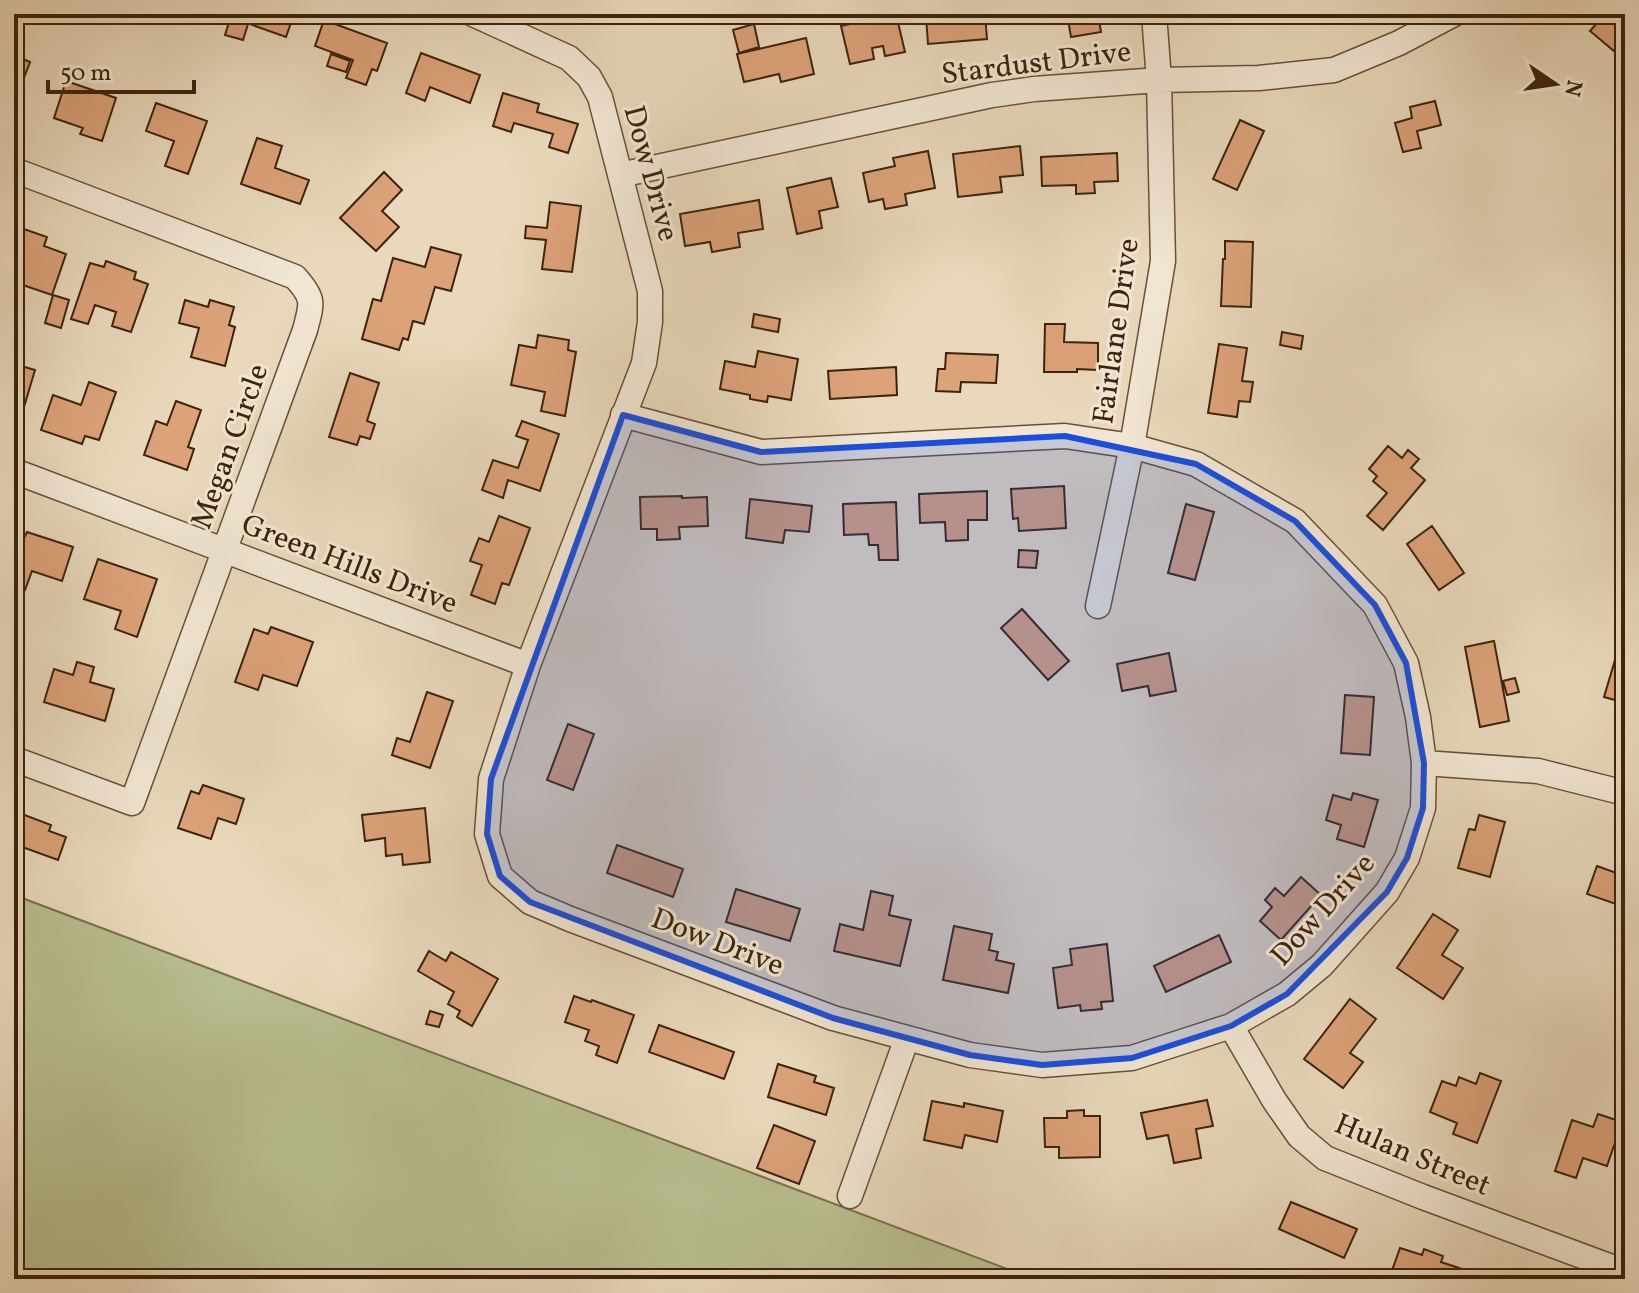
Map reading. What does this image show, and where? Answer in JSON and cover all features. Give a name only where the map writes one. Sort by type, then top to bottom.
[{"type":"street","name":"Fairlane Drive","points":[[1098,606],[1132,446],[1163,261],[1159,80],[1154,14]]},
{"type":"street","name":"Stardust Drive","points":[[620,175],[992,95],[1034,89],[1159,80],[1259,78],[1334,70],[1399,43],[1454,14]]},
{"type":"street","name":"Dow Drive","points":[[485,16],[569,58],[589,77],[600,97],[650,291],[650,322],[644,363],[623,415],[528,665],[491,779],[487,834],[500,876],[530,902],[833,1018],[970,1055],[1042,1065],[1132,1058],[1231,1026],[1287,994],[1311,975],[1387,892],[1407,858],[1423,808],[1424,763],[1406,663],[1375,605],[1295,521],[1196,464],[1132,446],[1065,436],[761,452],[623,415]]},
{"type":"street","name":"Megan Circle","points":[[14,170],[295,277],[309,292],[311,307],[226,550],[132,803],[14,759]]},
{"type":"street","name":"Green Hills Drive","points":[[14,471],[528,665]]},
{"type":"street","points":[[1424,763],[1538,771],[1625,793]]},
{"type":"street","name":"Hulan Street","points":[[1231,1026],[1299,1136],[1325,1158],[1625,1272]]},
{"type":"street","points":[[850,1196],[907,1038]]},
{"type":"highlighted area","points":[[623,415],[761,452],[1065,436],[1196,464],[1295,521],[1375,605],[1406,663],[1424,763],[1423,808],[1407,858],[1387,892],[1287,994],[1231,1026],[1132,1058],[1042,1065],[970,1055],[833,1018],[530,902],[500,876],[487,834],[491,779]]},
{"type":"green space","points":[[14,895],[1034,1279],[14,1279]]},
{"type":"building","points":[[231,14],[294,14],[286,37],[230,17]]},
{"type":"building","points":[[896,14],[905,52],[885,56],[883,46],[872,48],[874,59],[850,64],[841,26]]},
{"type":"building","points":[[985,14],[987,39],[928,44],[926,16]]},
{"type":"building","points":[[1067,14],[1098,14],[1101,32],[1071,37]]},
{"type":"building","points":[[1222,14],[1248,14],[1248,15],[1223,19]]},
{"type":"building","points":[[1605,14],[1625,14],[1625,39],[1614,51],[1590,31]]},
{"type":"building","points":[[230,19],[248,24],[243,40],[225,35]]},
{"type":"building","points":[[324,20],[387,43],[377,71],[372,69],[366,85],[346,78],[353,60],[315,46]]},
{"type":"building","points":[[754,24],[759,47],[739,53],[733,30]]},
{"type":"building","points":[[806,38],[814,74],[781,82],[779,74],[744,82],[737,54]]},
{"type":"building","points":[[421,53],[480,75],[470,103],[430,87],[425,101],[406,93]]},
{"type":"building","points":[[331,54],[350,61],[346,72],[327,66]]},
{"type":"building","points":[[14,55],[30,62],[14,104]]},
{"type":"building","points":[[66,81],[116,98],[102,141],[80,134],[83,128],[54,118]]},
{"type":"building","points":[[503,93],[539,104],[537,112],[578,124],[568,153],[549,147],[553,134],[514,123],[511,132],[493,126]]},
{"type":"building","points":[[1435,101],[1441,125],[1417,131],[1421,148],[1403,152],[1395,123],[1412,118],[1410,107]]},
{"type":"building","points":[[156,103],[207,121],[188,174],[165,166],[174,141],[146,131]]},
{"type":"building","points":[[1240,120],[1264,131],[1237,190],[1213,179]]},
{"type":"building","points":[[257,138],[282,146],[275,168],[309,180],[300,204],[241,184]]},
{"type":"building","points":[[1020,146],[1023,175],[1000,177],[1002,192],[958,197],[953,154]]},
{"type":"building","points":[[928,151],[935,188],[905,194],[907,205],[885,209],[883,199],[869,202],[863,173],[895,166],[893,158]]},
{"type":"building","points":[[1117,153],[1118,181],[1094,182],[1095,193],[1076,194],[1076,185],[1042,186],[1041,157]]},
{"type":"building","points":[[384,172],[402,190],[382,211],[399,227],[376,251],[340,218]]},
{"type":"building","points":[[831,178],[838,207],[819,211],[822,228],[797,234],[787,188]]},
{"type":"building","points":[[759,200],[763,229],[738,233],[740,247],[712,252],[710,242],[685,246],[680,214]]},
{"type":"building","points":[[550,202],[581,206],[572,272],[542,269],[546,240],[525,238],[526,226],[547,228]]},
{"type":"building","points":[[18,227],[47,237],[44,246],[66,254],[52,295],[14,282],[14,235]]},
{"type":"building","points":[[1225,241],[1253,242],[1251,307],[1221,306]]},
{"type":"building","points":[[431,247],[461,255],[451,291],[435,287],[424,324],[413,321],[408,340],[403,338],[399,350],[362,339],[373,299],[381,301],[393,258],[425,267]]},
{"type":"building","points":[[106,261],[136,272],[134,279],[148,284],[131,332],[112,326],[116,312],[95,305],[88,324],[71,319],[90,263],[104,267]]},
{"type":"building","points":[[53,295],[69,300],[61,328],[45,323]]},
{"type":"building","points":[[185,300],[208,307],[210,300],[234,307],[229,325],[235,327],[225,366],[191,357],[199,328],[179,323]]},
{"type":"building","points":[[754,314],[780,319],[778,332],[752,327]]},
{"type":"building","points":[[1045,324],[1065,324],[1064,342],[1098,343],[1098,370],[1044,372]]},
{"type":"building","points":[[1282,332],[1303,336],[1301,349],[1280,345]]},
{"type":"building","points":[[538,335],[569,340],[568,350],[576,352],[565,416],[541,411],[545,392],[511,385],[519,345],[536,348]]},
{"type":"building","points":[[1219,344],[1247,348],[1242,381],[1253,382],[1250,402],[1239,401],[1237,417],[1208,413]]},
{"type":"building","points":[[758,351],[798,359],[791,400],[768,396],[767,402],[720,389],[725,361],[755,367]]},
{"type":"building","points":[[946,353],[998,355],[996,383],[961,382],[960,392],[936,391],[938,369],[945,369]]},
{"type":"building","points":[[14,364],[35,370],[24,407],[14,404]]},
{"type":"building","points":[[896,367],[897,395],[830,399],[828,371]]},
{"type":"building","points":[[350,373],[379,383],[367,421],[375,424],[370,439],[360,436],[357,445],[329,437]]},
{"type":"building","points":[[89,382],[116,392],[99,440],[85,436],[82,444],[41,430],[53,395],[81,405]]},
{"type":"building","points":[[176,401],[201,410],[188,447],[194,449],[187,470],[144,455],[156,421],[167,425]]},
{"type":"building","points":[[522,421],[559,434],[540,491],[508,480],[503,498],[482,490],[493,460],[518,468],[528,440],[516,436]]},
{"type":"building","points":[[1388,446],[1402,458],[1408,450],[1419,459],[1411,468],[1425,480],[1383,530],[1367,516],[1387,493],[1373,481],[1377,476],[1369,469]]},
{"type":"building","points":[[1064,486],[1066,528],[1019,531],[1018,518],[1013,519],[1011,489]]},
{"type":"building","points":[[987,491],[987,520],[968,520],[968,540],[946,541],[945,522],[920,523],[919,494]]},
{"type":"building","points":[[640,497],[707,497],[708,526],[679,527],[680,539],[657,540],[657,529],[641,529]]},
{"type":"building","points":[[750,499],[812,506],[809,532],[785,530],[783,543],[746,538]]},
{"type":"building","points":[[896,502],[898,560],[879,560],[878,545],[869,545],[868,534],[844,535],[843,504]]},
{"type":"building","points":[[1186,504],[1214,512],[1195,580],[1168,573]]},
{"type":"building","points":[[499,516],[530,528],[509,585],[502,583],[495,604],[471,595],[482,565],[470,561],[479,538],[489,542]]},
{"type":"building","points":[[1432,526],[1464,573],[1439,590],[1407,544]]},
{"type":"building","points":[[27,532],[73,547],[62,581],[32,571],[25,590],[14,586],[14,535],[24,538]]},
{"type":"building","points":[[1019,550],[1038,551],[1036,568],[1018,567]]},
{"type":"building","points":[[98,559],[157,579],[137,637],[115,629],[121,611],[84,599]]},
{"type":"building","points":[[1022,609],[1069,661],[1048,680],[1001,628]]},
{"type":"building","points":[[271,627],[313,642],[297,686],[263,675],[258,690],[235,682],[254,629],[268,634]]},
{"type":"building","points":[[1494,641],[1509,721],[1480,727],[1465,647]]},
{"type":"building","points":[[1169,653],[1176,691],[1150,696],[1148,686],[1122,691],[1117,664]]},
{"type":"building","points":[[1615,660],[1625,663],[1625,710],[1621,709],[1622,702],[1604,697]]},
{"type":"building","points":[[77,662],[94,667],[90,682],[114,689],[105,721],[44,702],[54,669],[73,675]]},
{"type":"building","points":[[1515,678],[1519,692],[1507,695],[1503,681]]},
{"type":"building","points":[[427,692],[453,701],[430,768],[392,755],[397,738],[410,742]]},
{"type":"building","points":[[1345,695],[1374,697],[1370,755],[1341,753]]},
{"type":"building","points":[[568,724],[594,734],[573,790],[547,780]]},
{"type":"building","points":[[203,785],[244,799],[236,824],[218,818],[211,839],[178,828],[191,791],[199,794]]},
{"type":"building","points":[[1353,793],[1378,800],[1364,847],[1337,839],[1341,825],[1326,820],[1333,795],[1351,800]]},
{"type":"building","points":[[425,808],[430,862],[403,865],[402,854],[386,856],[385,838],[365,841],[362,815]]},
{"type":"building","points":[[14,811],[51,825],[49,831],[66,837],[58,860],[14,844]]},
{"type":"building","points":[[1479,815],[1505,822],[1490,877],[1458,868],[1469,829],[1475,830]]},
{"type":"building","points":[[617,845],[683,869],[673,897],[607,873]]},
{"type":"building","points":[[1597,866],[1619,874],[1620,870],[1625,872],[1625,910],[1621,909],[1622,906],[1587,894]]},
{"type":"building","points":[[1301,877],[1321,895],[1281,940],[1260,921],[1272,907],[1265,900],[1275,888],[1284,896]]},
{"type":"building","points":[[736,889],[800,909],[790,941],[726,922]]},
{"type":"building","points":[[871,891],[893,896],[889,915],[911,920],[900,966],[834,951],[840,924],[863,930]]},
{"type":"building","points":[[1433,914],[1458,930],[1442,955],[1463,968],[1443,999],[1397,968]]},
{"type":"building","points":[[954,926],[992,934],[989,950],[998,952],[996,960],[1014,964],[1008,993],[943,980]]},
{"type":"building","points":[[1219,935],[1231,962],[1166,992],[1154,966]]},
{"type":"building","points":[[1107,944],[1113,1001],[1101,1002],[1102,1009],[1081,1011],[1080,1005],[1058,1008],[1053,968],[1072,965],[1070,949]]},
{"type":"building","points":[[429,951],[446,961],[451,952],[498,979],[472,1026],[457,1017],[460,1011],[448,1004],[454,992],[418,971]]},
{"type":"building","points":[[574,996],[634,1015],[617,1063],[596,1055],[599,1046],[585,1041],[589,1030],[565,1022]]},
{"type":"building","points":[[1350,999],[1376,1019],[1350,1053],[1363,1062],[1343,1088],[1304,1059]]},
{"type":"building","points":[[430,1011],[443,1015],[439,1027],[426,1024]]},
{"type":"building","points":[[659,1025],[734,1052],[724,1079],[649,1052]]},
{"type":"building","points":[[778,1064],[816,1076],[814,1082],[834,1088],[826,1115],[768,1097]]},
{"type":"building","points":[[1480,1073],[1501,1081],[1477,1143],[1453,1134],[1457,1123],[1430,1112],[1442,1081],[1456,1086],[1459,1077],[1476,1084]]},
{"type":"building","points":[[1207,1100],[1213,1126],[1196,1129],[1201,1158],[1174,1163],[1168,1135],[1147,1139],[1141,1113]]},
{"type":"building","points":[[932,1101],[964,1107],[964,1103],[1003,1111],[997,1142],[965,1135],[962,1148],[924,1140]]},
{"type":"building","points":[[1084,1110],[1084,1116],[1100,1116],[1100,1157],[1059,1158],[1059,1147],[1045,1147],[1044,1118],[1067,1118],[1067,1111]]},
{"type":"building","points":[[1598,1114],[1622,1122],[1607,1166],[1583,1158],[1576,1178],[1555,1171],[1572,1120],[1593,1127]]},
{"type":"building","points":[[774,1125],[815,1141],[799,1184],[757,1168]]},
{"type":"building","points":[[1291,1202],[1357,1229],[1344,1258],[1279,1229]]},
{"type":"building","points":[[1400,1248],[1422,1255],[1424,1249],[1443,1256],[1441,1262],[1465,1270],[1462,1279],[1389,1279]]}]
